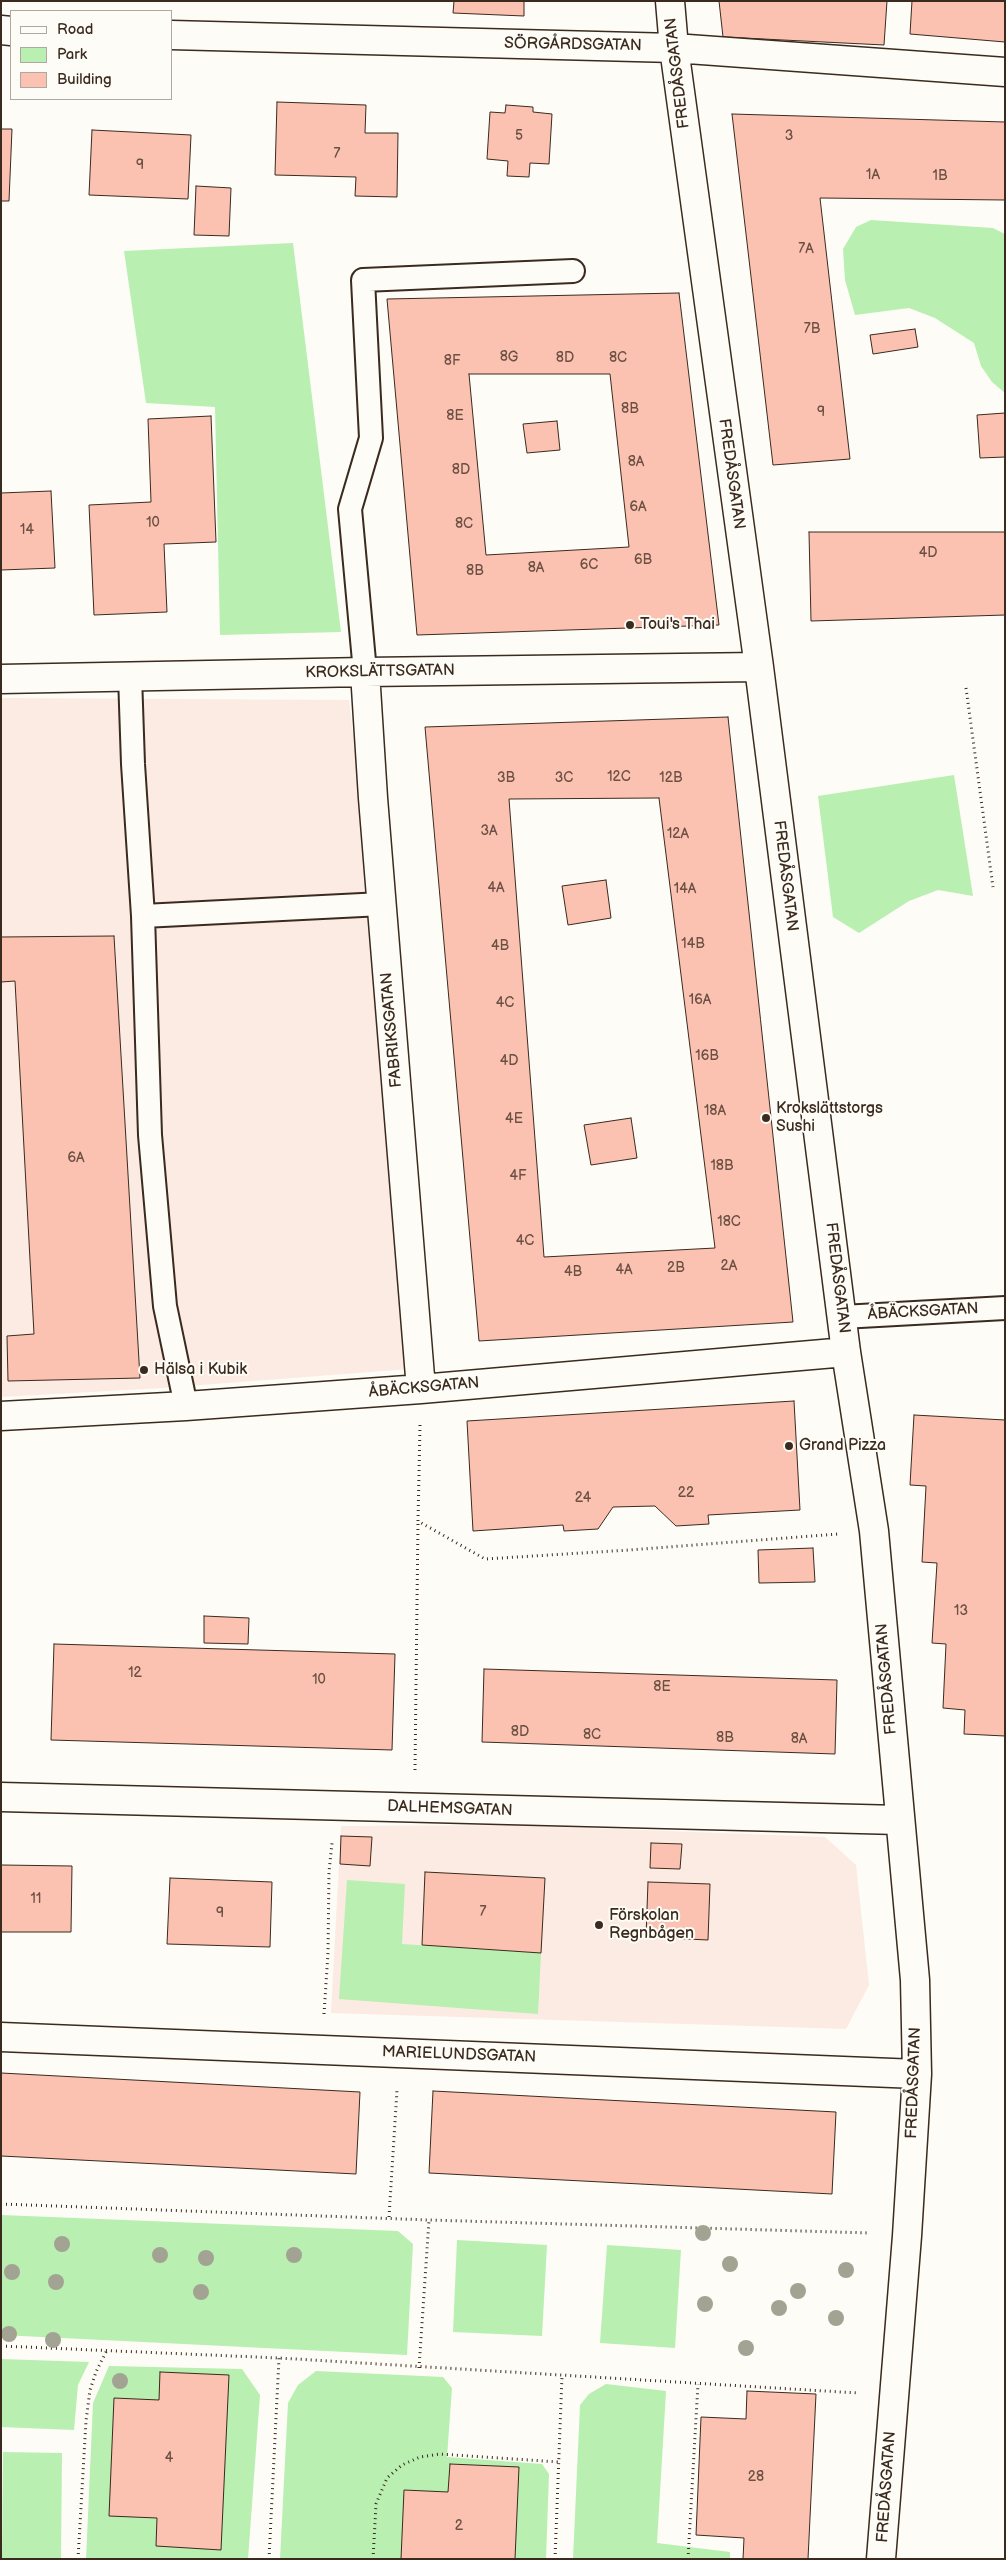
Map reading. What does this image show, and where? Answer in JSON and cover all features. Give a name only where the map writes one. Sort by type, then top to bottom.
[{"type":"street","name":"FREDÅSGATAN","points":[[670,1],[674,48],[759,667],[846,1352],[874,1532],[915,1980],[917,2074],[907,2236],[881,2559]]},
{"type":"street","name":"SÖRGÅRDSGATAN","points":[[172,35],[674,48],[1005,72]]},
{"type":"street","name":"KROKSLÄTTSGATAN","points":[[1,680],[130,676],[759,667]]},
{"type":"street","name":"FABRIKSGATAN","points":[[365,672],[421,1389]]},
{"type":"street","name":"ÅBÄCKSGATAN","points":[[1,1416],[186,1406],[421,1389],[846,1352]]},
{"type":"street","name":"DALHEMSGATAN","points":[[1,1797],[899,1820]]},
{"type":"street","name":"MARIELUNDSGATAN","points":[[1,2037],[917,2074]]},
{"type":"lane","points":[[365,672],[350,509],[371,438],[362,280],[573,271]]},
{"type":"lane","points":[[130,676],[133,773],[144,916],[150,1135],[165,1306],[186,1406]]},
{"type":"lane","points":[[144,916],[382,904]]},
{"type":"lane","name":"ÅBÄCKSGATAN","points":[[842,1317],[1005,1308]]},
{"type":"path","points":[[966,688],[993,887]]},
{"type":"path","points":[[415,1808],[421,1389]]},
{"type":"path","points":[[418,1521],[486,1558],[629,1550],[874,1532]]},
{"type":"path","points":[[323,2024],[328,1953],[329,1872],[336,1805]]},
{"type":"path","points":[[389,2217],[398,2052]]},
{"type":"path","points":[[1,2204],[389,2217],[429,2220],[853,2231]]},
{"type":"path","points":[[419,2368],[429,2220]]},
{"type":"path","points":[[1,2346],[279,2358],[419,2368],[893,2394]]},
{"type":"path","points":[[78,2559],[88,2406],[96,2372],[107,2350]]},
{"type":"path","points":[[269,2559],[279,2358]]},
{"type":"path","points":[[555,2559],[562,2376]]},
{"type":"path","points":[[688,2559],[698,2384]]},
{"type":"path","points":[[374,2559],[376,2504],[387,2478],[402,2465],[420,2457],[440,2454],[559,2462]]},
{"type":"shaded area","points":[[1,698],[349,700],[371,884],[410,1369],[162,1388],[1,1397]]},
{"type":"shaded area","name":"Förskolan Regnbågen","points":[[510,1825],[825,1837],[856,1865],[869,1985],[846,2029],[331,2013],[341,1826]]},
{"type":"green space","points":[[871,220],[993,228],[1005,234],[1005,393],[992,382],[981,366],[974,343],[935,318],[909,308],[855,315],[845,280],[843,249],[856,227]]},
{"type":"green space","points":[[293,243],[341,632],[220,635],[215,407],[146,403],[124,251]]},
{"type":"green space","points":[[954,775],[973,896],[938,890],[909,901],[859,933],[833,917],[818,796]]},
{"type":"green space","points":[[347,1880],[405,1884],[402,1944],[541,1953],[538,2014],[339,1999]]},
{"type":"green space","points":[[1,2215],[398,2231],[413,2244],[407,2355],[1,2335]]},
{"type":"green space","points":[[457,2240],[547,2245],[542,2336],[453,2332]]},
{"type":"green space","points":[[607,2245],[681,2250],[675,2348],[600,2343]]},
{"type":"green space","points":[[1,2359],[89,2362],[78,2385],[74,2430],[1,2427]]},
{"type":"green space","points":[[109,2366],[242,2369],[260,2395],[248,2559],[86,2559],[93,2403]]},
{"type":"green space","points":[[316,2371],[443,2377],[452,2388],[447,2457],[542,2464],[549,2474],[546,2559],[280,2559],[288,2403],[298,2385]]},
{"type":"green space","points":[[606,2384],[666,2391],[657,2543],[730,2552],[730,2559],[573,2559],[580,2405],[589,2394]]},
{"type":"green space","points":[[3,2452],[62,2453],[61,2559],[2,2559]]},
{"type":"building","points":[[454,1],[524,1],[524,16],[453,13]]},
{"type":"building","points":[[719,1],[887,1],[884,45],[723,37]]},
{"type":"building","points":[[912,1],[1005,1],[1005,42],[910,34]]},
{"type":"building","points":[[277,102],[366,105],[365,133],[398,133],[397,197],[355,196],[356,177],[275,175]]},
{"type":"building","points":[[506,105],[533,107],[533,112],[552,114],[549,164],[530,163],[529,177],[507,176],[508,161],[487,159],[490,112],[505,113]]},
{"type":"building","points":[[732,114],[1005,122],[1005,200],[820,198],[850,459],[773,465]]},
{"type":"building","points":[[1,129],[12,129],[9,201],[1,201]]},
{"type":"building","points":[[92,130],[191,135],[188,199],[89,195]]},
{"type":"building","points":[[196,186],[231,188],[229,236],[194,235]]},
{"type":"building","points":[[679,293],[719,625],[417,635],[387,299]],"holes":[[[469,374],[610,374],[629,547],[486,555]]]},
{"type":"building","points":[[915,329],[918,347],[873,354],[870,335]]},
{"type":"building","points":[[1005,413],[1005,457],[980,458],[977,415]]},
{"type":"building","points":[[211,416],[216,542],[164,544],[167,612],[94,615],[89,505],[151,502],[148,419]]},
{"type":"building","points":[[557,421],[560,450],[527,453],[523,424]]},
{"type":"building","points":[[51,491],[55,568],[1,570],[1,493]]},
{"type":"building","points":[[809,532],[1005,532],[1005,615],[811,621]]},
{"type":"building","points":[[728,717],[793,1322],[479,1341],[425,727]],"holes":[[[659,798],[715,1248],[544,1257],[509,799]]]},
{"type":"building","points":[[606,880],[611,918],[568,925],[562,886]]},
{"type":"building","points":[[114,936],[140,1378],[8,1381],[7,1336],[34,1334],[15,981],[1,982],[1,937]]},
{"type":"building","points":[[631,1118],[637,1158],[591,1165],[584,1125]]},
{"type":"building","points":[[794,1401],[800,1510],[708,1515],[709,1524],[676,1526],[655,1506],[613,1507],[598,1529],[564,1531],[563,1525],[473,1531],[467,1421]]},
{"type":"building","points":[[914,1415],[1005,1420],[1005,1736],[964,1734],[965,1710],[943,1708],[946,1644],[932,1643],[937,1563],[922,1562],[926,1486],[910,1485]]},
{"type":"building","points":[[813,1548],[815,1582],[759,1583],[758,1550]]},
{"type":"building","points":[[204,1616],[249,1618],[248,1644],[204,1643]]},
{"type":"building","points":[[54,1644],[395,1654],[392,1750],[51,1740]]},
{"type":"building","points":[[484,1669],[837,1680],[835,1754],[482,1742]]},
{"type":"building","points":[[341,1836],[372,1837],[370,1866],[340,1864]]},
{"type":"building","points":[[651,1843],[682,1844],[680,1869],[650,1868]]},
{"type":"building","points":[[1,1865],[72,1866],[71,1932],[1,1932]]},
{"type":"building","points":[[425,1872],[545,1878],[541,1953],[422,1945]]},
{"type":"building","points":[[170,1878],[272,1882],[270,1947],[167,1944]]},
{"type":"building","points":[[648,1882],[710,1884],[708,1940],[646,1937]]},
{"type":"building","points":[[1,2073],[360,2092],[356,2174],[1,2156]]},
{"type":"building","points":[[433,2091],[836,2112],[832,2194],[429,2173]]},
{"type":"building","points":[[160,2372],[229,2375],[221,2550],[156,2546],[157,2518],[109,2516],[114,2398],[159,2400]]},
{"type":"building","points":[[747,2391],[816,2394],[808,2559],[743,2559],[744,2538],[696,2535],[701,2417],[746,2419]]},
{"type":"building","points":[[450,2464],[519,2467],[515,2559],[401,2559],[404,2490],[448,2492]]},
{"type":"place","name":"Toui's Thai","points":[[630,625]]},
{"type":"place","name":"Krokslättstorgs Sushi","points":[[766,1118]]},
{"type":"place","name":"Hälsa i Kubik","points":[[144,1370]]},
{"type":"place","name":"Grand Pizza","points":[[789,1446]]},
{"type":"place","name":"Förskolan Regnbågen","points":[[599,1925]]}]
